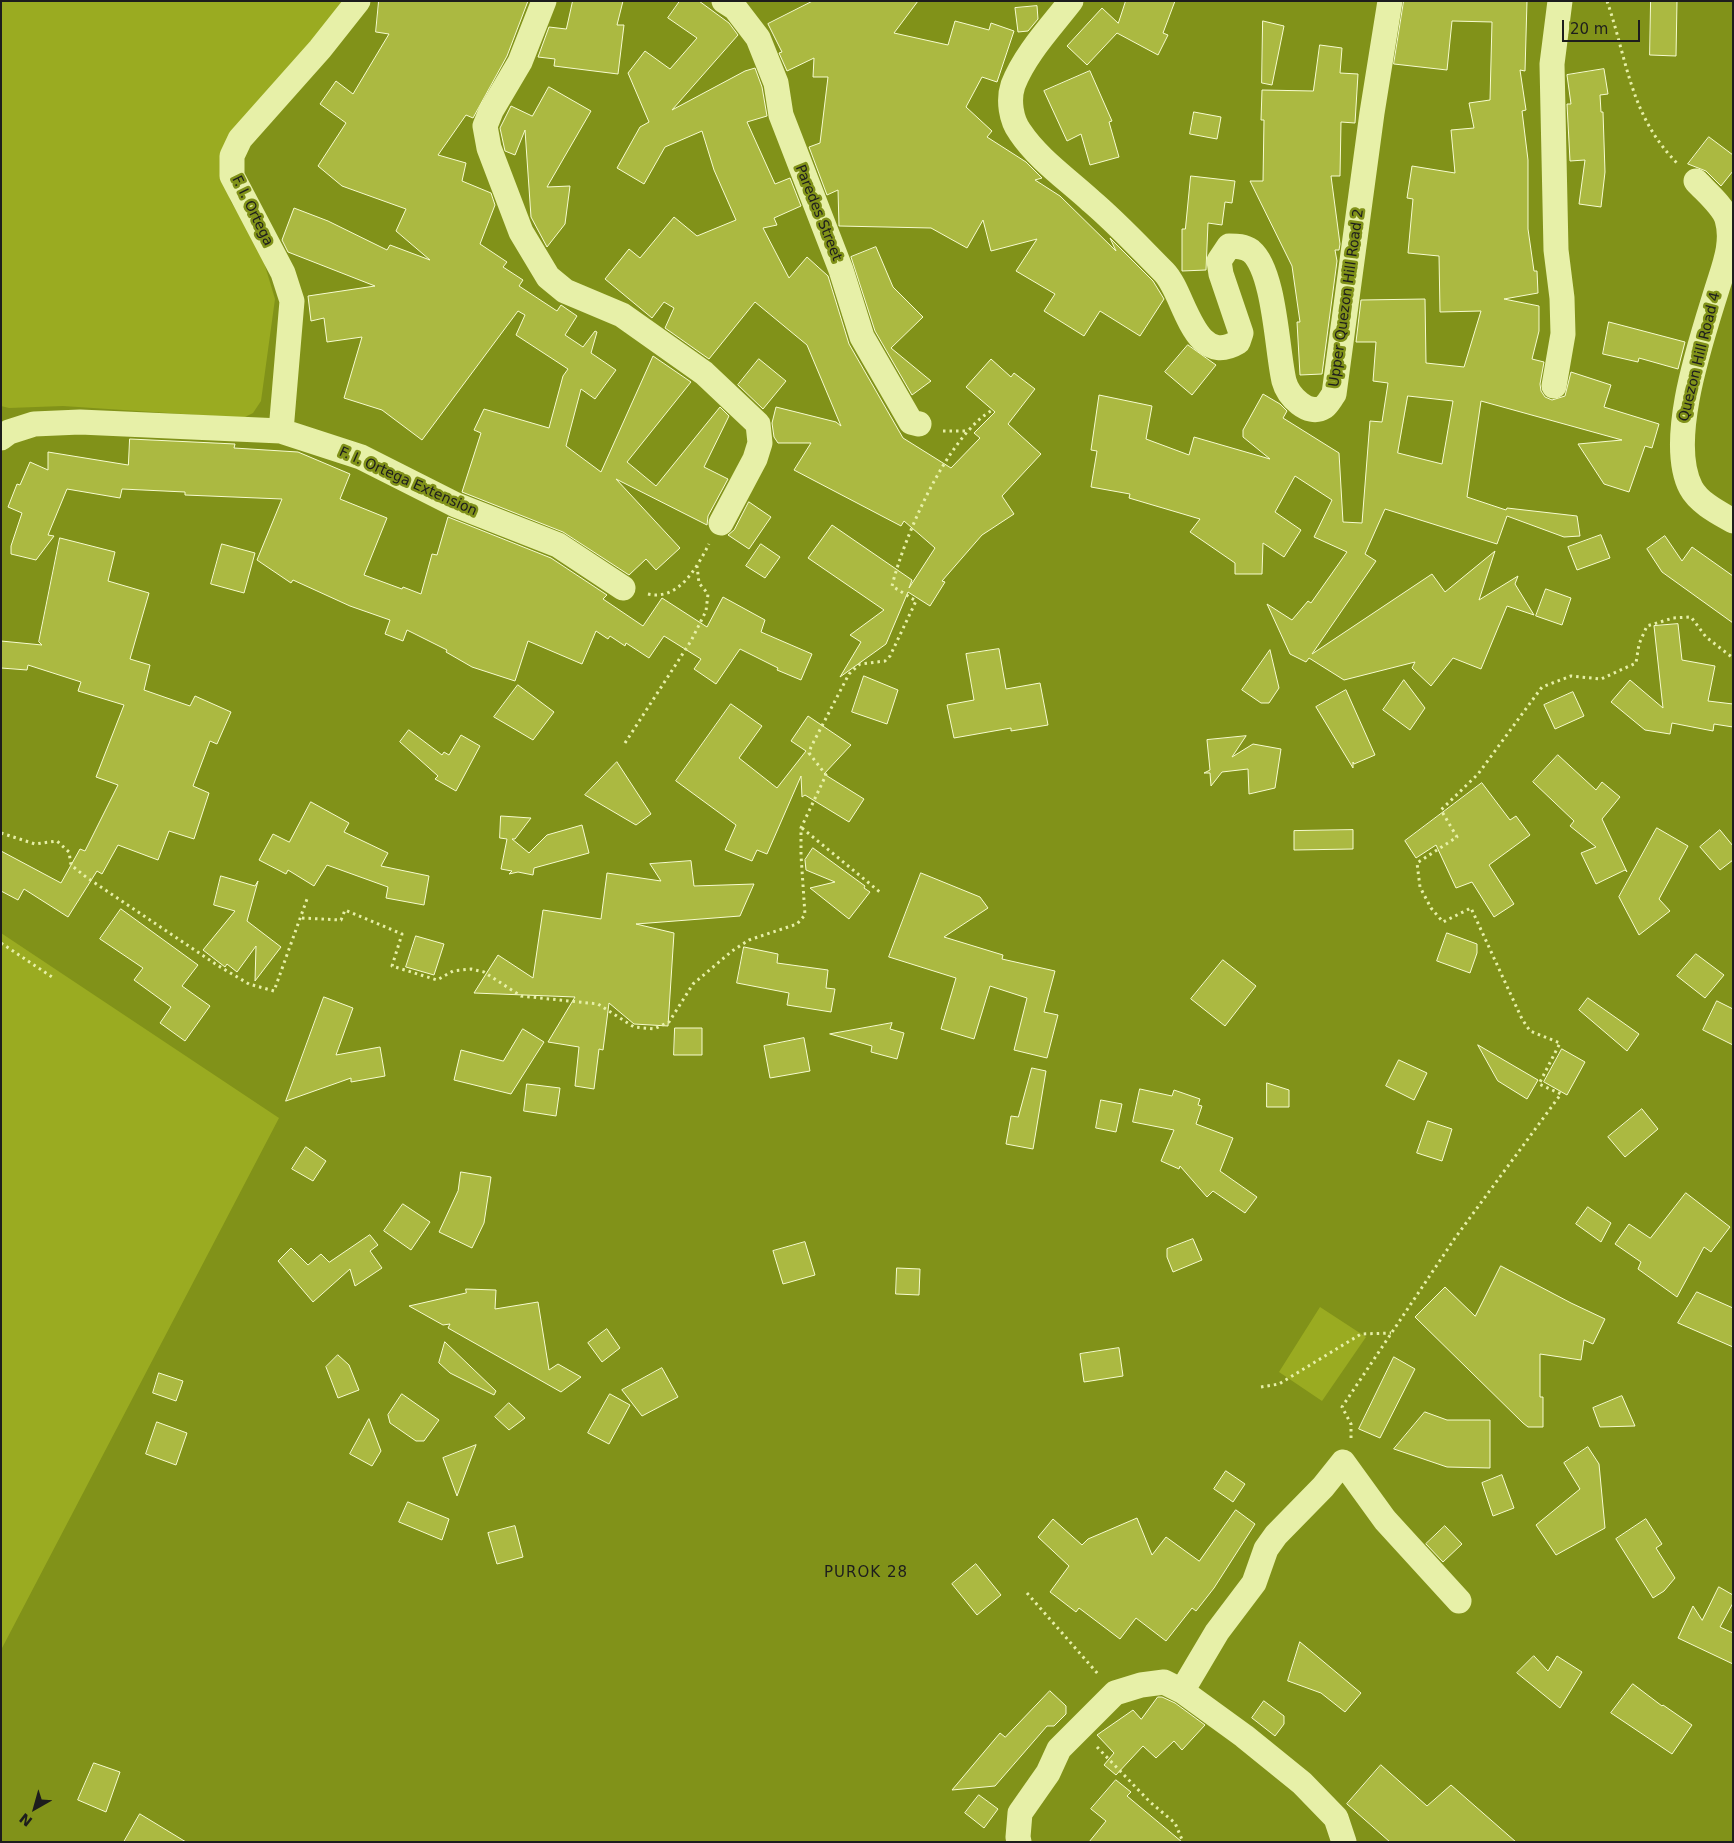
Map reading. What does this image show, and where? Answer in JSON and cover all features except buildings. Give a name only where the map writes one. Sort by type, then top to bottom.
[{"type":"street","name":"F. I. Ortega","points":[[281,431],[292,301],[283,273],[232,176],[232,156],[240,139],[320,49],[358,1]]},
{"type":"street","points":[[544,1],[520,62],[485,126],[489,148],[520,232],[548,277],[565,291],[622,315],[658,340],[704,373],[758,424],[760,443],[755,459],[721,523]]},
{"type":"street","name":"Upper Quezon Hill Road 2","points":[[1071,1],[1029,57],[1012,86],[1010,110],[1019,131],[1038,153],[1117,223],[1169,277],[1195,331],[1206,342],[1217,348],[1227,349],[1238,342],[1241,333],[1220,274],[1219,261],[1229,246],[1240,246],[1252,252],[1261,266],[1276,316],[1284,382],[1292,396],[1301,405],[1318,409],[1326,406],[1334,394],[1372,113],[1390,1]]},
{"type":"street","points":[[1554,386],[1563,334],[1562,298],[1556,250],[1552,64],[1560,1]]},
{"type":"street","name":"Paredes Street","points":[[733,3],[758,38],[776,83],[780,115],[841,270],[862,337],[911,422],[919,424]]},
{"type":"street","name":"Quezon Hill Road 4","points":[[1696,181],[1727,217],[1730,232],[1727,263],[1717,287],[1683,419],[1683,458],[1692,489],[1712,509],[1733,521]]},
{"type":"street","name":"F. I. Ortega Extension","points":[[1,438],[9,432],[34,424],[80,422],[281,431],[362,457],[456,506],[558,545],[623,588]]},
{"type":"street","points":[[1182,1691],[1217,1632],[1254,1583],[1266,1549],[1276,1535],[1323,1487],[1343,1462],[1384,1520],[1460,1601]]},
{"type":"street","points":[[1019,1842],[1020,1814],[1048,1773],[1059,1749],[1116,1693],[1141,1685],[1164,1682],[1182,1691],[1244,1736],[1302,1783],[1336,1818],[1344,1842]]},
{"type":"path","points":[[1607,1],[1636,103],[1670,156],[1696,181]]},
{"type":"path","points":[[302,918],[341,920],[345,910],[402,934],[392,966],[437,980],[454,971],[471,969],[484,972],[521,996],[598,1004],[634,1027],[654,1029],[668,1022],[693,984],[732,951],[749,940],[797,924],[805,915],[800,855],[801,828],[826,775],[809,753],[811,747],[849,674],[860,664],[885,661],[890,656],[916,601],[892,586],[897,564],[917,518],[948,458],[968,431],[983,415],[994,409]]},
{"type":"path","points":[[944,432],[968,431]]},
{"type":"path","points":[[651,595],[671,592],[697,566],[721,523]]},
{"type":"path","points":[[625,743],[691,641],[706,611],[708,594],[698,583],[697,566]]},
{"type":"path","points":[[1343,1462],[1351,1438],[1351,1424],[1342,1407],[1487,1194],[1561,1094],[1539,1084],[1560,1043],[1530,1031],[1522,1019],[1470,908],[1442,922],[1431,908],[1420,887],[1417,863],[1458,837],[1442,810],[1478,774],[1542,687],[1571,676],[1600,679],[1636,663],[1646,626],[1673,618],[1691,617],[1706,637],[1733,658]]},
{"type":"path","points":[[801,828],[881,893]]},
{"type":"path","points":[[1,833],[35,844],[57,841],[69,852],[71,865],[86,877],[217,966],[249,984],[274,992],[302,918],[307,899]]},
{"type":"path","points":[[1,942],[52,977]]},
{"type":"path","points":[[1261,1387],[1279,1384],[1362,1334],[1392,1333]]},
{"type":"path","points":[[1027,1593],[1116,1693]]},
{"type":"path","points":[[1084,1726],[1101,1752],[1150,1802],[1175,1823],[1183,1842]]},
{"type":"green space","points":[[1,1],[342,1],[224,182],[231,202],[260,249],[275,299],[261,401],[253,413],[243,418],[63,406],[9,408],[1,406]]},
{"type":"green space","points":[[1,933],[279,1118],[1,1650]]},
{"type":"green space","points":[[1320,1307],[1366,1337],[1322,1401],[1279,1372]]},
{"type":"district","name":"PUROK 28","points":[[866,1573]]}]
